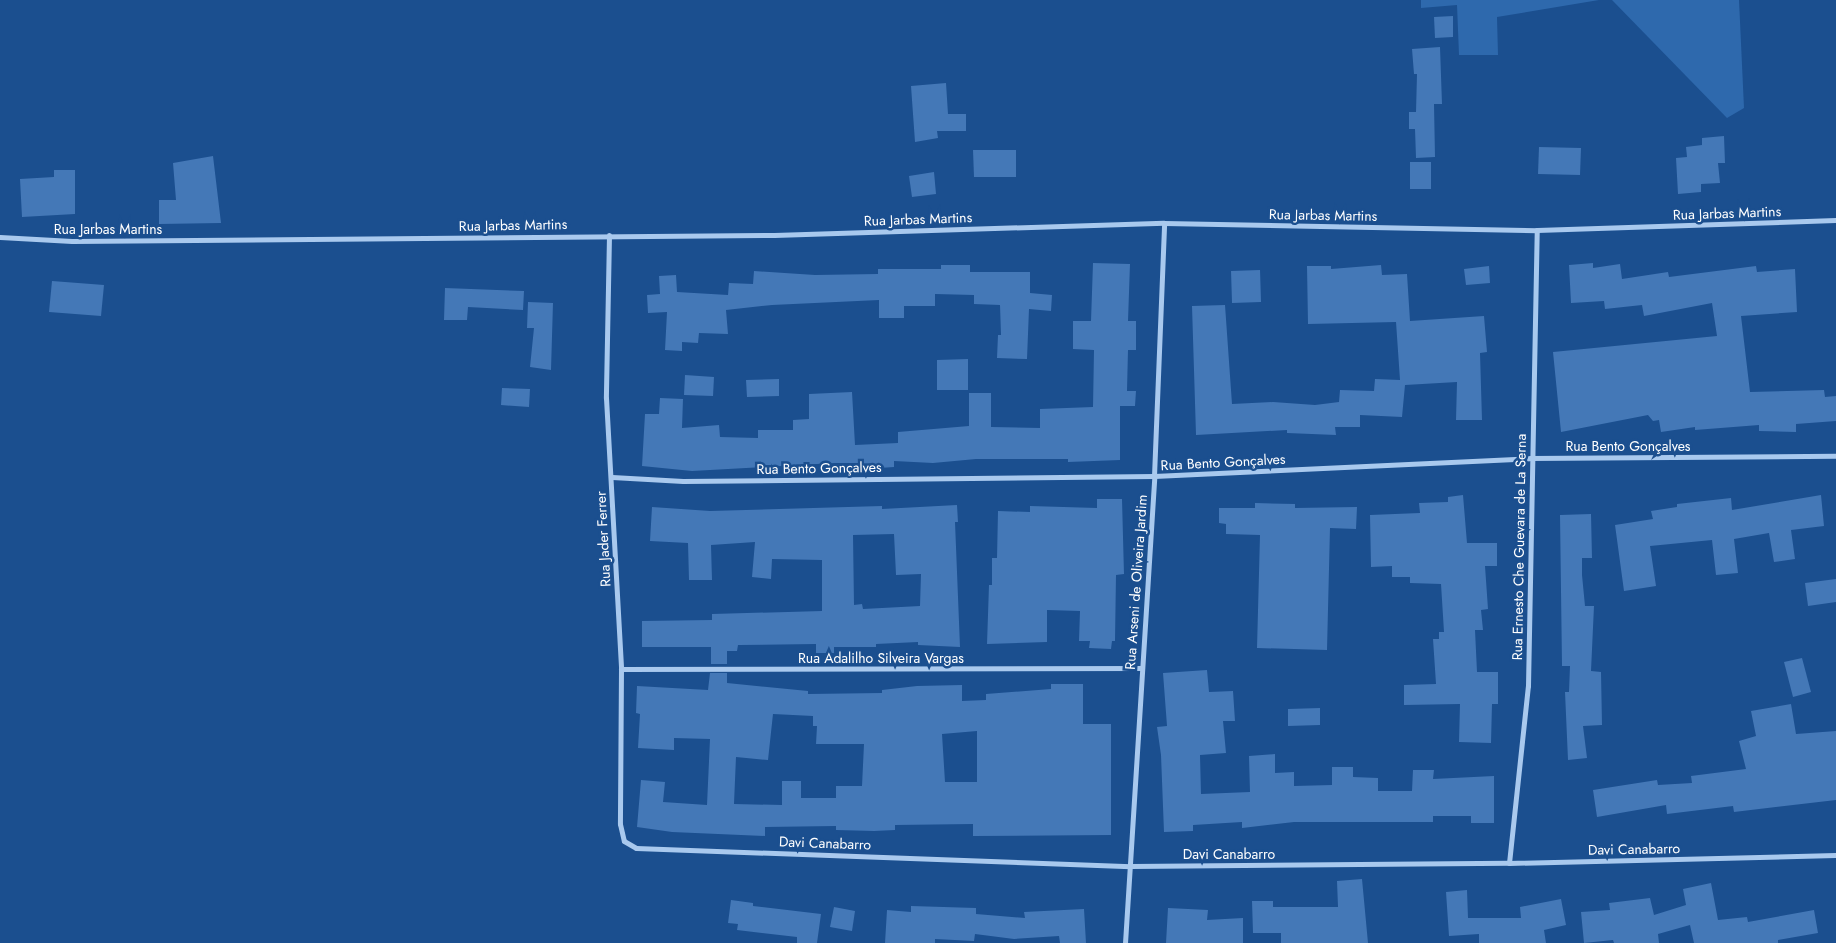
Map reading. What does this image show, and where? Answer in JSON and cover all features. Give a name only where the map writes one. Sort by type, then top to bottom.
[{"type":"street","name":"Rua Jarbas Martins","points":[[0,237],[82,241],[774,234],[1164,223],[1537,230],[1836,220]]},
{"type":"street","name":"Rua Arseni de Oliveira Jardim","points":[[1125,943],[1154,476],[1164,223]]},
{"type":"street","name":"Rua Ernesto Che Guevara de La Serna","points":[[1510,863],[1528,686],[1530,458],[1537,230]]},
{"type":"street","name":"Rua Jader Ferrer","points":[[609,235],[606,398],[612,477],[620,669],[620,824],[624,841]]},
{"type":"street","name":"Rua Bento Gonçalves","points":[[612,477],[683,481],[1154,476],[1530,458],[1836,456]]},
{"type":"street","name":"Rua Adalilho Silveira Vargas","points":[[620,669],[1142,668]]},
{"type":"street","name":"Davi Canabarro","points":[[624,841],[636,848],[1131,866],[1510,863],[1836,855]]},
{"type":"shaded area","points":[[1421,0],[1599,0],[1497,17],[1498,55],[1459,55],[1457,5],[1421,8]]},
{"type":"shaded area","points":[[1612,0],[1739,0],[1744,108],[1727,118]]},
{"type":"building","points":[[1453,16],[1453,37],[1435,38],[1434,17]]},
{"type":"building","points":[[1440,47],[1442,104],[1434,104],[1435,157],[1416,158],[1415,129],[1409,129],[1409,112],[1416,112],[1417,74],[1414,74],[1412,49]]},
{"type":"building","points":[[946,83],[948,114],[966,114],[966,131],[937,131],[938,138],[915,142],[911,86]]},
{"type":"building","points":[[1724,136],[1725,163],[1718,163],[1720,183],[1701,184],[1701,192],[1678,194],[1676,158],[1687,157],[1686,147],[1702,145],[1702,138]]},
{"type":"building","points":[[1539,147],[1581,148],[1580,175],[1538,174]]},
{"type":"building","points":[[973,150],[1016,150],[1016,177],[974,177]]},
{"type":"building","points":[[213,156],[221,223],[159,224],[159,200],[176,200],[173,163]]},
{"type":"building","points":[[1410,162],[1431,162],[1431,189],[1410,189]]},
{"type":"building","points":[[54,170],[75,170],[75,214],[22,217],[20,179],[54,177]]},
{"type":"building","points":[[934,172],[936,194],[912,197],[909,176]]},
{"type":"building","points":[[1093,263],[1130,264],[1128,321],[1136,321],[1136,350],[1128,350],[1127,391],[1136,391],[1135,406],[1120,406],[1120,460],[1068,462],[1068,459],[976,459],[933,463],[894,461],[894,467],[864,469],[864,463],[692,471],[642,466],[645,414],[659,414],[660,398],[683,399],[682,428],[719,425],[720,437],[758,438],[758,430],[793,430],[793,420],[809,419],[809,394],[852,392],[855,445],[898,443],[898,432],[969,426],[969,393],[991,393],[991,427],[1040,428],[1040,409],[1093,407],[1094,350],[1073,349],[1073,321],[1091,321]]},
{"type":"building","points":[[1593,263],[1593,268],[1620,264],[1622,279],[1668,272],[1669,277],[1756,266],[1757,272],[1795,269],[1797,312],[1741,316],[1750,392],[1824,390],[1825,397],[1836,396],[1836,421],[1796,424],[1796,432],[1759,431],[1759,425],[1695,430],[1695,427],[1661,432],[1659,420],[1653,421],[1648,415],[1561,432],[1553,352],[1717,336],[1712,303],[1644,316],[1642,305],[1605,309],[1604,301],[1571,303],[1569,265]]},
{"type":"building","points":[[941,265],[970,265],[970,272],[1030,272],[1030,293],[1052,295],[1051,311],[1029,309],[1027,359],[997,358],[998,335],[1001,335],[1000,305],[974,304],[974,295],[935,294],[935,306],[904,306],[904,318],[879,318],[879,300],[772,305],[726,310],[728,334],[699,333],[698,343],[682,342],[682,351],[665,350],[667,312],[648,313],[647,295],[660,294],[659,276],[676,275],[677,292],[728,295],[729,283],[753,284],[754,271],[815,275],[878,274],[878,269],[941,269]]},
{"type":"building","points":[[1381,265],[1382,275],[1407,274],[1410,321],[1484,316],[1487,352],[1480,353],[1482,420],[1456,420],[1457,382],[1405,385],[1402,417],[1360,415],[1360,427],[1335,427],[1336,435],[1287,433],[1287,430],[1196,435],[1192,306],[1225,305],[1232,404],[1273,402],[1315,405],[1339,402],[1340,390],[1374,391],[1375,379],[1400,380],[1396,322],[1308,324],[1307,266],[1331,266],[1331,269]]},
{"type":"building","points":[[1489,266],[1490,283],[1466,285],[1464,269]]},
{"type":"building","points":[[1260,270],[1261,302],[1232,303],[1231,271]]},
{"type":"building","points":[[52,281],[104,285],[101,316],[49,312]]},
{"type":"building","points":[[445,288],[524,291],[523,310],[468,307],[467,320],[444,320]]},
{"type":"building","points":[[528,302],[553,303],[551,370],[530,367],[534,328],[527,328]]},
{"type":"building","points":[[968,359],[968,390],[937,390],[937,360]]},
{"type":"building","points":[[685,375],[714,377],[713,396],[684,395]]},
{"type":"building","points":[[779,379],[779,396],[747,397],[746,380]]},
{"type":"building","points":[[502,388],[530,389],[529,407],[501,405]]},
{"type":"building","points":[[1463,495],[1467,543],[1497,543],[1497,566],[1485,566],[1488,609],[1481,610],[1483,630],[1475,630],[1477,672],[1498,672],[1498,704],[1492,704],[1491,743],[1459,742],[1460,704],[1404,705],[1404,685],[1436,684],[1433,639],[1439,639],[1439,632],[1444,632],[1441,584],[1410,583],[1410,577],[1392,577],[1392,566],[1371,567],[1370,515],[1420,513],[1419,503],[1448,502],[1448,497]]},
{"type":"building","points":[[1821,495],[1824,526],[1791,530],[1795,559],[1774,562],[1769,533],[1734,539],[1738,573],[1716,575],[1712,540],[1650,546],[1656,586],[1624,591],[1615,525],[1653,519],[1651,511],[1677,507],[1677,504],[1731,498],[1732,510]]},
{"type":"building","points":[[1097,499],[1122,499],[1124,574],[1116,575],[1115,641],[1112,641],[1111,649],[1089,648],[1090,641],[1079,641],[1080,611],[1047,610],[1047,642],[987,644],[989,585],[992,585],[992,558],[997,558],[998,511],[1030,512],[1030,506],[1097,508]]},
{"type":"building","points":[[1255,503],[1295,504],[1295,508],[1357,507],[1356,529],[1330,528],[1327,650],[1257,648],[1260,535],[1226,534],[1226,524],[1219,523],[1219,508],[1255,508]]},
{"type":"building","points":[[957,505],[958,522],[955,522],[960,647],[918,645],[918,642],[876,644],[876,647],[834,647],[834,653],[816,653],[816,644],[738,645],[737,651],[727,651],[727,664],[711,664],[711,647],[642,647],[642,621],[712,620],[712,614],[822,611],[822,560],[772,559],[771,579],[752,577],[755,542],[711,545],[712,580],[689,580],[688,543],[650,541],[652,507],[710,511],[882,506],[882,509]],"holes":[[[894,534],[896,575],[921,574],[920,606],[863,609],[862,604],[854,605],[853,535]]]},
{"type":"building","points":[[1591,514],[1592,558],[1582,558],[1582,575],[1585,606],[1594,606],[1591,671],[1601,672],[1602,725],[1583,726],[1587,758],[1568,760],[1565,692],[1569,692],[1570,666],[1562,666],[1560,515]]},
{"type":"building","points":[[1836,579],[1836,602],[1808,606],[1805,583]]},
{"type":"building","points":[[1802,658],[1811,692],[1793,697],[1784,662]]},
{"type":"building","points":[[1207,670],[1209,692],[1233,691],[1235,721],[1223,721],[1226,753],[1200,755],[1201,794],[1250,792],[1249,756],[1275,754],[1275,773],[1294,772],[1294,786],[1332,785],[1332,767],[1353,767],[1353,777],[1378,778],[1378,791],[1412,791],[1413,770],[1434,770],[1433,779],[1494,776],[1494,823],[1471,823],[1471,816],[1433,816],[1433,822],[1294,822],[1242,828],[1242,822],[1193,825],[1193,831],[1164,832],[1161,755],[1157,727],[1167,726],[1163,673]]},
{"type":"building","points":[[710,673],[727,673],[727,683],[808,691],[808,694],[882,693],[882,690],[917,686],[962,685],[962,701],[986,700],[986,694],[1051,689],[1051,684],[1083,684],[1083,724],[1111,724],[1111,835],[973,836],[973,824],[895,825],[895,830],[874,831],[836,830],[836,826],[765,827],[765,836],[672,832],[637,827],[641,780],[665,782],[663,802],[707,805],[710,739],[674,738],[674,750],[638,748],[640,714],[636,713],[637,686],[708,690]],"holes":[[[773,714],[813,716],[813,726],[817,726],[816,744],[864,744],[862,786],[836,786],[836,798],[801,798],[801,781],[782,781],[782,805],[734,804],[736,757],[768,760]],[[977,731],[977,782],[945,782],[942,734]]]},
{"type":"building","points":[[1791,704],[1796,734],[1836,731],[1836,800],[1734,812],[1733,806],[1667,814],[1666,805],[1597,817],[1593,790],[1657,780],[1658,785],[1692,783],[1691,776],[1746,769],[1739,741],[1756,736],[1751,711]]},
{"type":"building","points":[[1320,708],[1320,725],[1288,726],[1288,709]]},
{"type":"building","points":[[1362,879],[1368,943],[1281,943],[1281,933],[1253,933],[1252,901],[1273,901],[1273,907],[1338,907],[1337,881]]},
{"type":"building","points":[[1711,883],[1718,920],[1747,917],[1748,922],[1814,910],[1818,933],[1778,940],[1778,943],[1694,943],[1690,925],[1658,934],[1659,943],[1614,943],[1613,940],[1584,943],[1581,912],[1610,910],[1609,903],[1650,898],[1654,915],[1686,905],[1683,889]]},
{"type":"building","points":[[1467,890],[1468,918],[1521,918],[1520,907],[1561,899],[1566,925],[1544,930],[1546,943],[1479,943],[1479,934],[1449,936],[1446,892]]},
{"type":"building","points":[[731,900],[753,903],[753,906],[821,914],[817,943],[797,943],[797,937],[737,930],[738,924],[728,923]]},
{"type":"building","points":[[911,906],[976,908],[976,914],[1025,918],[1024,912],[1084,909],[1086,943],[1060,943],[1059,936],[1014,939],[975,934],[974,941],[935,939],[935,943],[885,943],[887,910],[911,912]]},
{"type":"building","points":[[834,907],[855,911],[852,931],[830,927]]},
{"type":"building","points":[[1168,908],[1208,910],[1207,920],[1243,918],[1243,943],[1166,943]]}]
